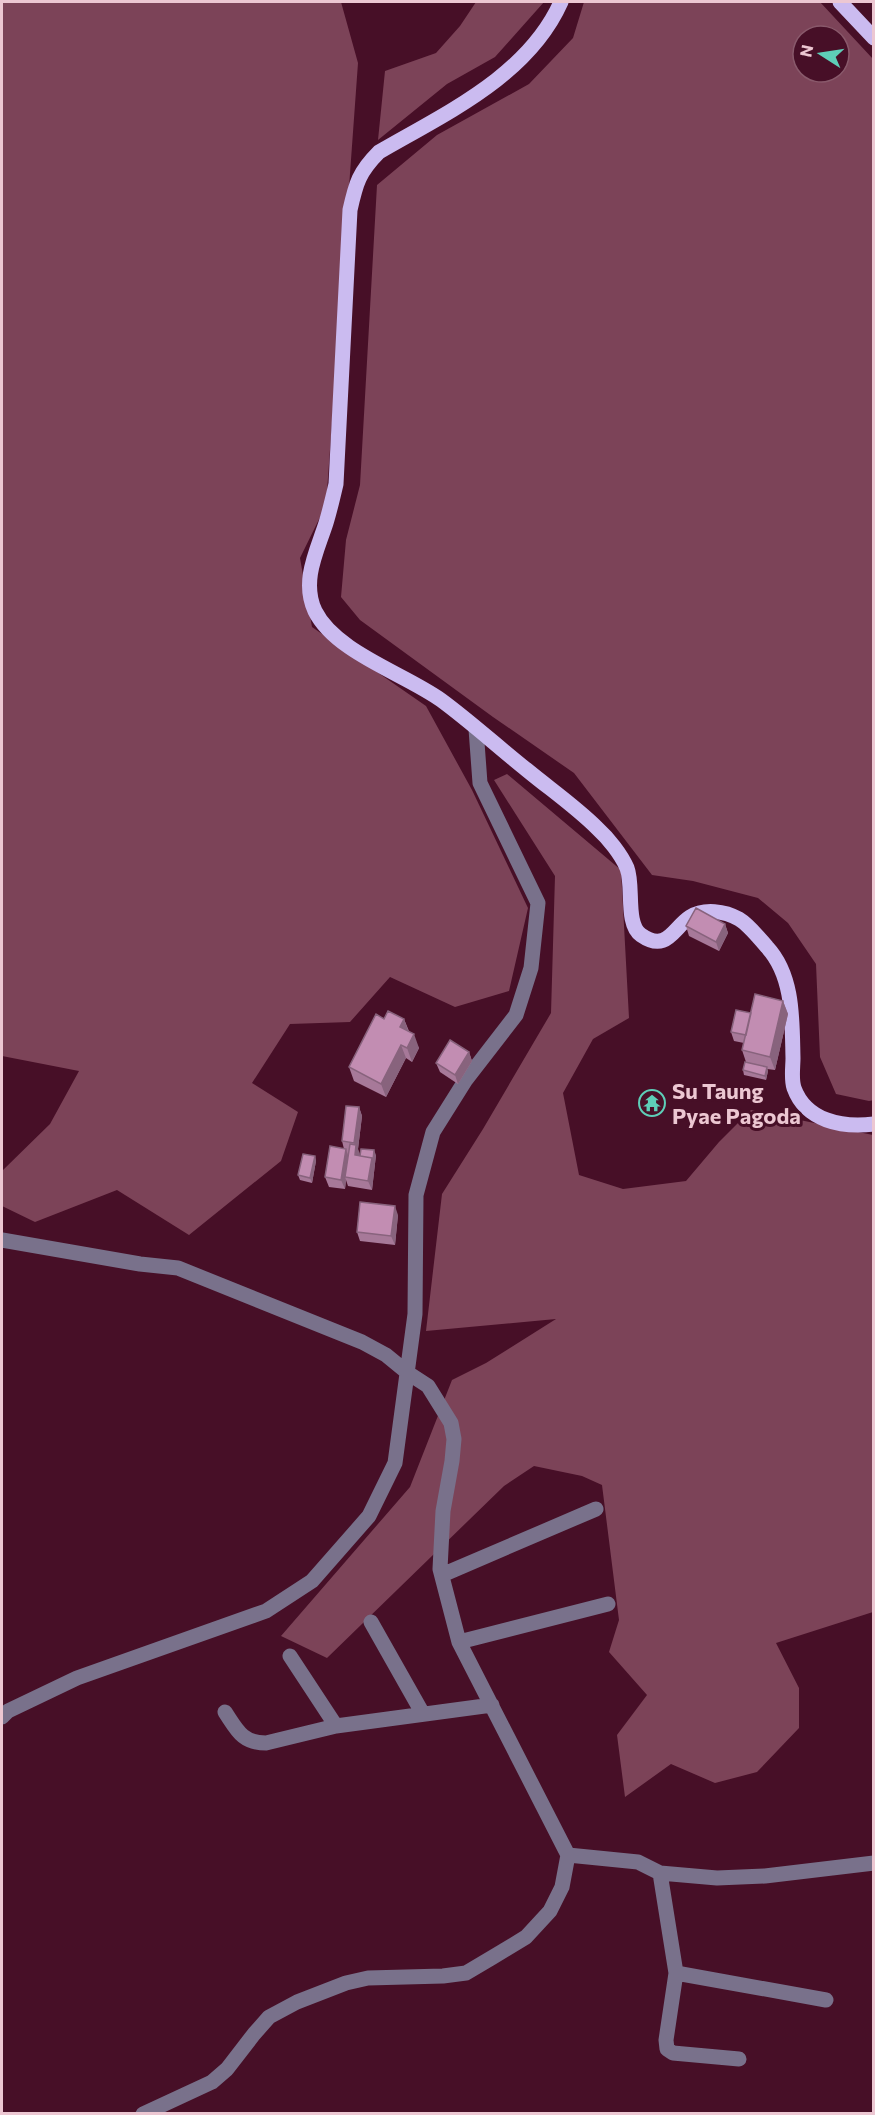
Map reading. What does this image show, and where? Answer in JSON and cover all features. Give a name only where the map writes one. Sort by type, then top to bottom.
[{"type":"main road","points":[[561,2],[552,22],[523,58],[495,82],[379,152],[363,168],[355,187],[350,210],[336,484],[326,524],[312,561],[309,586],[315,610],[329,630],[355,650],[440,699],[598,828],[628,870],[633,923],[638,933],[650,940],[662,941],[673,935],[691,916],[707,911],[723,913],[740,920],[770,950],[784,976],[792,1008],[793,1086],[802,1103],[816,1117],[842,1125],[873,1124]]},
{"type":"main road","points":[[840,2],[873,38]]},
{"type":"street","points":[[2,1717],[77,1678],[266,1611],[312,1581],[369,1515],[395,1463],[415,1314],[416,1195],[433,1132],[465,1081],[516,1015],[531,968],[538,903],[480,783],[476,729]]},
{"type":"street","points":[[2,1240],[140,1264],[178,1268],[362,1342],[386,1355],[428,1386],[451,1423],[454,1439],[443,1511],[440,1569],[459,1642],[568,1855],[562,1887],[550,1911],[526,1937],[466,1972],[443,1976],[368,1978],[346,1983],[297,2002],[269,2017],[227,2069],[212,2082],[143,2114]]},
{"type":"street","points":[[442,1575],[596,1509]]},
{"type":"street","points":[[459,1642],[608,1604]]},
{"type":"street","points":[[371,1622],[423,1714]]},
{"type":"street","points":[[290,1656],[336,1726]]},
{"type":"street","points":[[225,1712],[241,1736],[255,1743],[266,1743],[336,1726],[492,1705]]},
{"type":"street","points":[[568,1855],[638,1862],[660,1873],[717,1878],[765,1876],[873,1863]]},
{"type":"street","points":[[660,1873],[676,1973],[666,2040],[668,2049],[673,2053],[739,2059]]},
{"type":"street","points":[[676,1973],[826,2000]]},
{"type":"shaded area","points":[[2,2],[341,2],[358,63],[326,505],[300,558],[312,627],[426,706],[472,790],[528,908],[509,991],[455,1007],[390,977],[350,1022],[290,1024],[252,1083],[298,1112],[281,1161],[189,1235],[117,1190],[35,1222],[2,1206],[2,1171],[50,1124],[79,1071],[2,1056]]},
{"type":"shaded area","points":[[476,2],[544,2],[495,57],[447,84],[378,140],[385,71],[436,53],[460,26]]},
{"type":"shaded area","points":[[584,2],[820,2],[840,24],[791,24],[791,84],[851,84],[851,35],[873,59],[874,1100],[836,1094],[820,1057],[816,964],[788,923],[758,898],[693,881],[652,875],[574,773],[360,620],[341,597],[346,540],[360,485],[377,185],[437,135],[529,84],[573,38]]},
{"type":"shaded area","points":[[507,774],[621,870],[629,1018],[593,1039],[563,1093],[579,1175],[623,1189],[686,1181],[719,1142],[751,1110],[873,1135],[873,1612],[776,1643],[799,1688],[799,1728],[757,1772],[715,1783],[671,1764],[625,1797],[617,1735],[647,1695],[609,1652],[619,1620],[602,1485],[582,1476],[534,1466],[504,1486],[327,1658],[281,1636],[410,1487],[452,1380],[486,1363],[556,1319],[426,1331],[442,1194],[551,1013],[555,876],[494,780]]},
{"type":"building","points":[[696,908],[725,924],[716,942],[686,926]]},
{"type":"building","points":[[755,994],[783,1001],[770,1057],[742,1050]]},
{"type":"building","points":[[736,1010],[751,1013],[746,1035],[731,1032]]},
{"type":"building","points":[[388,1011],[404,1019],[400,1027],[414,1034],[407,1048],[401,1045],[381,1084],[349,1067],[376,1014],[384,1019]]},
{"type":"building","points":[[450,1040],[469,1052],[455,1075],[436,1063]]},
{"type":"building","points":[[745,1062],[767,1067],[765,1076],[743,1070]]},
{"type":"building","points":[[346,1106],[359,1107],[354,1143],[342,1141]]},
{"type":"building","points":[[350,1144],[356,1145],[355,1155],[372,1158],[368,1181],[345,1177]]},
{"type":"building","points":[[330,1146],[346,1149],[341,1180],[325,1177]]},
{"type":"building","points":[[361,1149],[374,1150],[373,1161],[372,1158],[360,1156]]},
{"type":"building","points":[[303,1154],[315,1156],[310,1178],[298,1175]]},
{"type":"building","points":[[360,1202],[395,1206],[391,1236],[357,1232]]},
{"type":"place","name":"Su Taung Pyae Pagoda","points":[[652,1103]]}]
